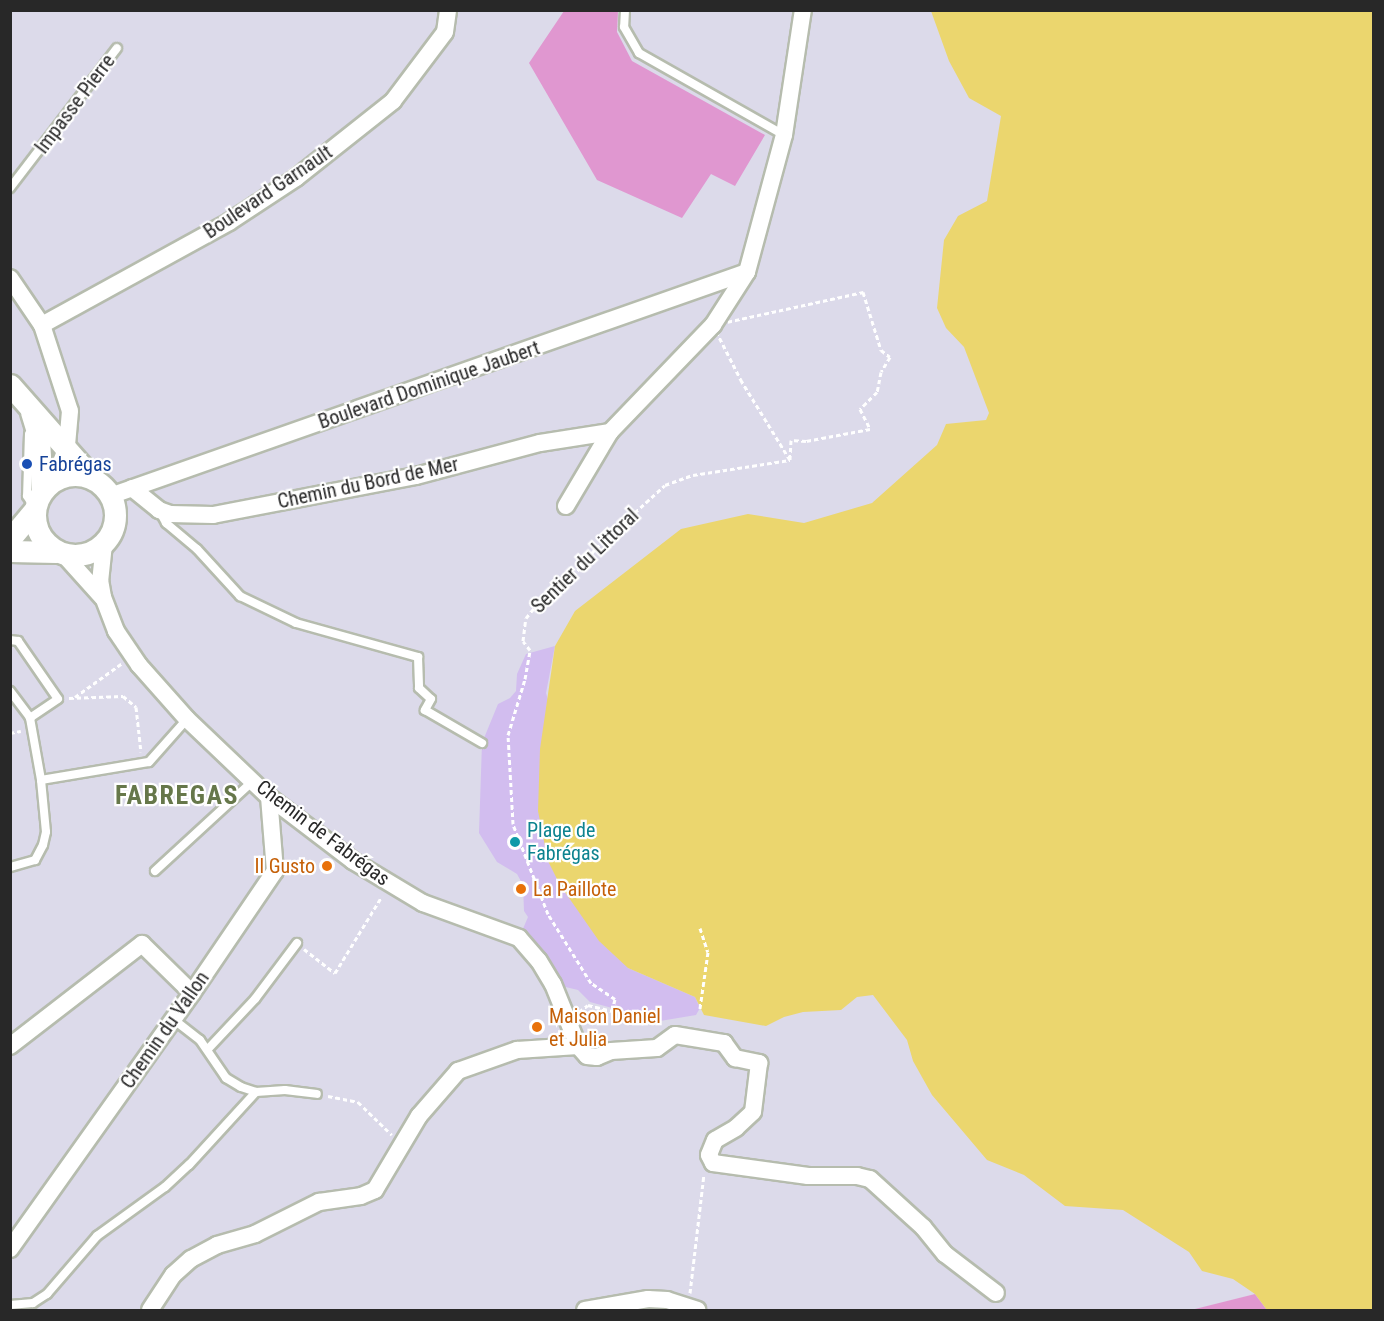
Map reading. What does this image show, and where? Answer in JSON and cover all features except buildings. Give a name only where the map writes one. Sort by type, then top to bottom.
[{"type":"street","name":"Boulevard Garnault","points":[[42,325],[229,222],[296,178],[393,100],[445,32],[448,10]]},
{"type":"street","points":[[566,506],[610,432],[713,325],[747,272],[784,135],[802,10]]},
{"type":"street","name":"Boulevard Dominique Jaubert","points":[[110,496],[747,272]]},
{"type":"street","points":[[10,278],[42,325],[70,411],[67,447],[34,519],[41,538],[60,553]]},
{"type":"street","points":[[10,385],[110,496],[114,506],[114,526],[104,544],[93,552],[79,556],[10,551]]},
{"type":"street","points":[[30,406],[39,439],[44,494]]},
{"type":"street","name":"Chemin du Bord de Mer","points":[[159,510],[170,514],[213,515],[416,476],[540,443],[610,432]]},
{"type":"street","points":[[10,539],[44,494],[77,475],[93,479]]},
{"type":"street","points":[[132,488],[159,510]]},
{"type":"street","name":"Chemin de Fabrégas","points":[[104,544],[100,580],[102,597],[117,631],[133,655],[186,719],[269,797],[352,861],[389,885],[423,903],[519,938],[539,961],[553,984],[582,1051]]},
{"type":"street","name":"Chemin de Fabrégas","points":[[60,553],[102,597]]},
{"type":"street","name":"Chemin du Vallon","points":[[10,1249],[192,993],[275,871],[269,797]]},
{"type":"street","points":[[10,1046],[142,944],[192,993]]},
{"type":"street","points":[[150,1311],[173,1275],[200,1254],[217,1245],[255,1234],[319,1202],[362,1196],[375,1190],[419,1116],[458,1071],[517,1050],[582,1051],[597,1057],[611,1051],[657,1048],[675,1035],[724,1043],[735,1058],[759,1063],[753,1112],[736,1128],[715,1140],[709,1155],[713,1163],[808,1176],[857,1176],[870,1179],[881,1186],[923,1227],[945,1254],[996,1293]]},
{"type":"street","points":[[585,1311],[648,1299],[667,1300],[692,1308]]},
{"type":"lane","points":[[624,10],[624,27],[639,53],[784,135]]},
{"type":"lane","name":"Impasse Pierre","points":[[10,188],[117,48]]},
{"type":"lane","points":[[159,510],[165,523],[197,549],[240,596],[296,623],[418,657],[419,688],[431,699],[425,710],[482,743]]},
{"type":"lane","points":[[10,640],[18,641],[58,699],[30,718]]},
{"type":"lane","points":[[10,691],[30,718],[41,780],[46,832],[44,845],[36,860],[10,867]]},
{"type":"lane","points":[[41,780],[149,762],[186,719]]},
{"type":"lane","points":[[155,871],[253,781]]},
{"type":"lane","points":[[208,1049],[255,999],[297,943]]},
{"type":"lane","points":[[173,1019],[208,1049],[226,1078],[256,1092],[285,1090],[316,1094]]},
{"type":"lane","points":[[10,1305],[33,1303],[47,1294],[97,1236],[181,1173],[256,1092]]},
{"type":"path","points":[[863,292],[881,350],[890,357],[881,372],[877,392],[860,409],[870,429],[806,441],[791,440],[790,460],[742,382],[713,325],[863,292]]},
{"type":"path","name":"Sentier du Littoral","points":[[570,1022],[588,1005],[612,1011],[615,999],[591,983],[548,914],[513,824],[508,735],[525,679],[530,650],[523,641],[526,618],[546,594],[568,582],[596,548],[665,485],[693,475],[790,460]]},
{"type":"path","points":[[74,698],[133,655]]},
{"type":"path","points":[[58,699],[123,696],[136,708],[142,762]]},
{"type":"path","points":[[297,943],[335,972],[389,885]]},
{"type":"path","points":[[700,928],[708,952],[700,1008]]},
{"type":"path","points":[[316,1094],[358,1102],[402,1144]]},
{"type":"path","points":[[692,1308],[705,1169],[713,1163]]},
{"type":"shaded area","points":[[564,11],[618,11],[617,32],[632,61],[765,135],[735,186],[711,174],[682,218],[597,180],[529,63]]},
{"type":"shaded area","points":[[931,11],[1373,11],[1373,1310],[1267,1310],[1255,1294],[1233,1279],[1202,1271],[1189,1252],[1123,1210],[1065,1206],[1024,1175],[987,1160],[932,1095],[913,1061],[907,1040],[873,995],[857,997],[841,1010],[803,1012],[784,1017],[766,1026],[704,1015],[695,997],[628,968],[599,941],[560,885],[548,861],[538,811],[540,749],[555,646],[575,611],[681,529],[748,514],[804,523],[872,503],[937,445],[946,424],[986,420],[989,413],[964,347],[946,328],[937,308],[944,240],[958,216],[987,201],[1001,116],[969,98],[949,61]]},
{"type":"shaded area","points":[[1255,1294],[1267,1310],[1191,1310]]},
{"type":"sand","name":"Plage de Fabrégas","points":[[555,646],[546,693],[628,968],[695,997],[700,1008],[696,1015],[660,1021],[590,1002],[578,990],[553,984],[519,938],[528,917],[524,911],[523,885],[517,874],[497,862],[479,833],[482,743],[498,704],[510,698],[516,691],[517,674],[526,654]]},
{"type":"place","name":"Fabrégas","points":[[27,464]]},
{"type":"place","name":"Plage de Fabrégas","points":[[515,842]]},
{"type":"place","name":"Il Gusto","points":[[327,866]]},
{"type":"place","name":"La Paillote","points":[[521,889]]},
{"type":"place","name":"Maison Daniel et Julia","points":[[537,1027]]},
{"type":"district","name":"FABREGAS","points":[[177,796]]}]
